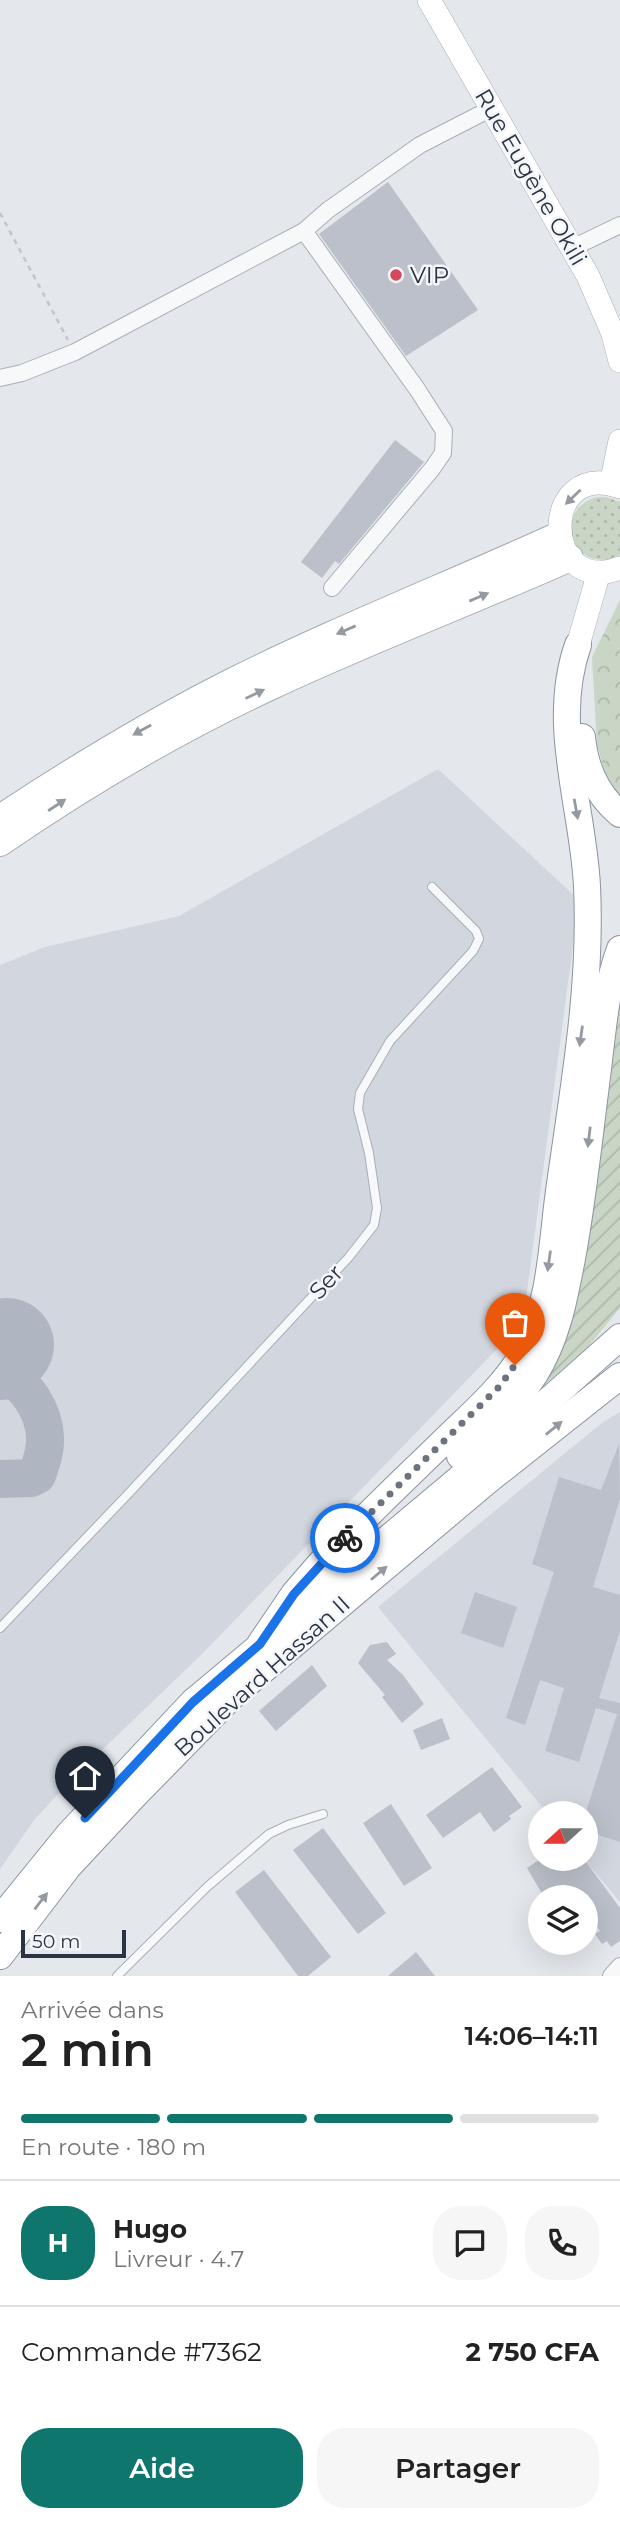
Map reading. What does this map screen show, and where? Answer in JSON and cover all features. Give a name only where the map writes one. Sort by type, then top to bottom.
[{"type":"main road","name":"Rue Eugène Okili","points":[[429,0],[572,248],[601,305],[620,361]]},
{"type":"main road","points":[[260,1644],[294,1594],[319,1565],[499,1387],[527,1346],[536,1325],[552,1243],[584,1017],[587,886],[571,777],[567,720],[570,665],[610,570],[579,565],[565,546],[559,520],[563,507],[583,487],[597,483],[616,485],[620,441]]},
{"type":"main road","points":[[0,818],[134,734],[231,682],[408,601],[565,546]]},
{"type":"main road","points":[[0,843],[125,762],[244,699],[382,637],[565,546]]},
{"type":"main road","points":[[578,645],[582,686],[580,715],[585,759],[600,793],[620,814]]},
{"type":"main road","points":[[378,1544],[394,1518],[516,1400],[535,1374],[551,1344],[567,1290],[605,1011],[613,968],[620,949]]},
{"type":"main road","name":"Boulevard Hassan II","points":[[0,1919],[55,1850],[193,1702],[378,1544],[478,1463],[620,1337]]},
{"type":"main road","name":"Boulevard Hassan II","points":[[0,1956],[68,1867],[232,1697],[486,1482],[620,1376]]},
{"type":"street","points":[[0,378],[22,373],[75,352],[304,231],[328,210],[420,145],[492,108]]},
{"type":"street","points":[[572,248],[620,225]]},
{"type":"street","points":[[304,231],[444,431],[443,453],[432,469],[332,588]]},
{"type":"street","points":[[611,1976],[620,1966]]},
{"type":"lane","name":"Ser","points":[[0,1628],[313,1297],[374,1226],[377,1208],[369,1153],[358,1109],[360,1093],[390,1041],[473,951],[479,939],[470,925],[432,887]]},
{"type":"lane","points":[[117,1976],[208,1887],[269,1834],[323,1814]]},
{"type":"path","points":[[0,213],[75,352]]},
{"type":"shaded area","points":[[438,769],[579,900],[523,1322],[203,1653],[73,1778],[35,1819],[0,1869],[0,965],[45,947],[179,916]]},
{"type":"shaded area","points":[[620,1412],[620,1902],[594,1871],[598,1871],[598,1801],[537,1801],[378,1607],[603,1422]]},
{"type":"green space","points":[[598,497],[620,502],[620,555],[604,560],[590,557],[579,550],[571,527],[574,514],[583,504]]},
{"type":"green space","points":[[620,600],[620,797],[608,783],[597,745],[592,657]]},
{"type":"green space","points":[[620,988],[620,1308],[588,1347],[535,1393]]},
{"type":"building","name":"VIP","points":[[388,182],[478,310],[406,356],[319,234]]},
{"type":"building","points":[[395,440],[424,462],[339,564],[335,561],[322,578],[301,562]]},
{"type":"building","points":[[619,1444],[620,1499],[593,1587],[620,1595],[620,1631],[599,1698],[620,1703],[620,1842],[598,1835],[598,1801],[589,1801],[617,1714],[596,1708],[579,1762],[545,1751],[564,1688],[540,1680],[525,1725],[506,1718],[554,1572],[532,1564],[559,1477],[601,1490]]},
{"type":"building","points":[[475,1592],[517,1607],[503,1648],[461,1633]]},
{"type":"building","points":[[387,1642],[396,1654],[387,1660],[403,1675],[424,1704],[402,1723],[382,1697],[385,1695],[358,1663],[370,1645]]},
{"type":"building","points":[[312,1665],[327,1686],[276,1731],[259,1711]]},
{"type":"building","points":[[442,1718],[450,1739],[421,1750],[413,1730]]},
{"type":"building","points":[[492,1767],[522,1807],[494,1832],[480,1812],[443,1838],[426,1815]]},
{"type":"building","points":[[391,1804],[432,1868],[404,1886],[363,1823]]},
{"type":"building","points":[[323,1828],[386,1913],[358,1934],[293,1850]]},
{"type":"building","points":[[264,1870],[331,1957],[308,1976],[298,1976],[235,1892]]},
{"type":"building","points":[[529,1871],[593,1871],[620,1908],[620,1941],[611,1947],[607,1941],[602,1944],[598,1938],[598,1885],[537,1885]]},
{"type":"building","points":[[416,1952],[435,1976],[388,1976]]},
{"type":"taxiway","points":[[0,1374],[18,1383],[32,1398],[44,1427],[45,1442],[37,1475],[31,1478],[0,1479]]},
{"type":"runway","points":[[0,1353],[7,1345]]},
{"type":"way so far","points":[[345,1538],[499,1387],[515,1365]]},
{"type":"place","name":"VIP","points":[[396,275]]},
{"type":"route","points":[[85,1818],[193,1702],[260,1644],[294,1594],[345,1538]]}]
